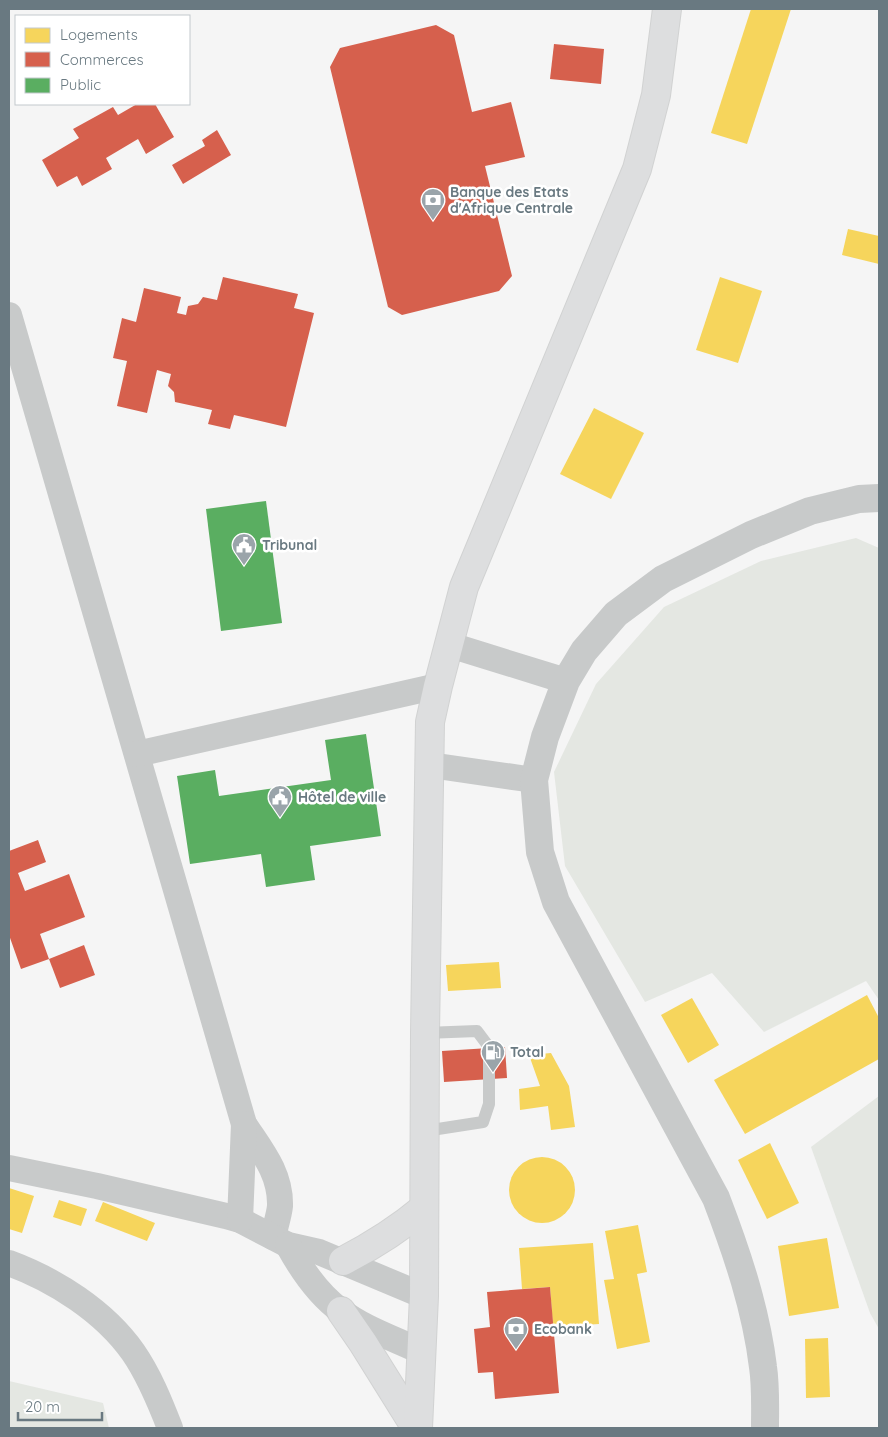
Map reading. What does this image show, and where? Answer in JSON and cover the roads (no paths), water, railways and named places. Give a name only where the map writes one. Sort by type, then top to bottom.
[{"type":"highway","points":[[417,1428],[424,1296],[425,1033],[430,722],[464,587],[637,169],[656,95],[667,9]]},
{"type":"highway","points":[[343,1261],[408,1222],[424,1208]]},
{"type":"highway","points":[[341,1311],[417,1428]]},
{"type":"street","points":[[9,315],[244,1124],[274,1171],[280,1190],[281,1241],[307,1276],[341,1311],[376,1331],[420,1351]]},
{"type":"street","points":[[765,1428],[764,1369],[758,1334],[741,1266],[728,1229],[716,1198],[556,902],[540,852],[534,780],[545,738],[566,681],[584,651],[616,614],[663,578],[768,528],[810,511],[872,495]]},
{"type":"street","points":[[450,645],[566,681]]},
{"type":"street","points":[[137,754],[438,686]]},
{"type":"street","points":[[430,764],[534,780]]},
{"type":"street","points":[[240,1220],[244,1124]]},
{"type":"street","points":[[9,1168],[211,1211],[240,1220],[281,1241],[343,1261],[424,1296]]},
{"type":"street","points":[[9,1263],[69,1293],[105,1321],[133,1352],[155,1390],[170,1428]]},
{"type":"lane","points":[[424,1131],[483,1122],[489,1104],[489,1048],[477,1031],[425,1033]]},
{"type":"place","name":"Banque des Etats d'Afrique Centrale","points":[[433,221]]},
{"type":"place","name":"Tribunal","points":[[244,566]]},
{"type":"place","name":"Hôtel de ville","points":[[280,818]]},
{"type":"place","name":"Total","points":[[493,1073]]},
{"type":"place","name":"Ecobank","points":[[516,1350]]}]
